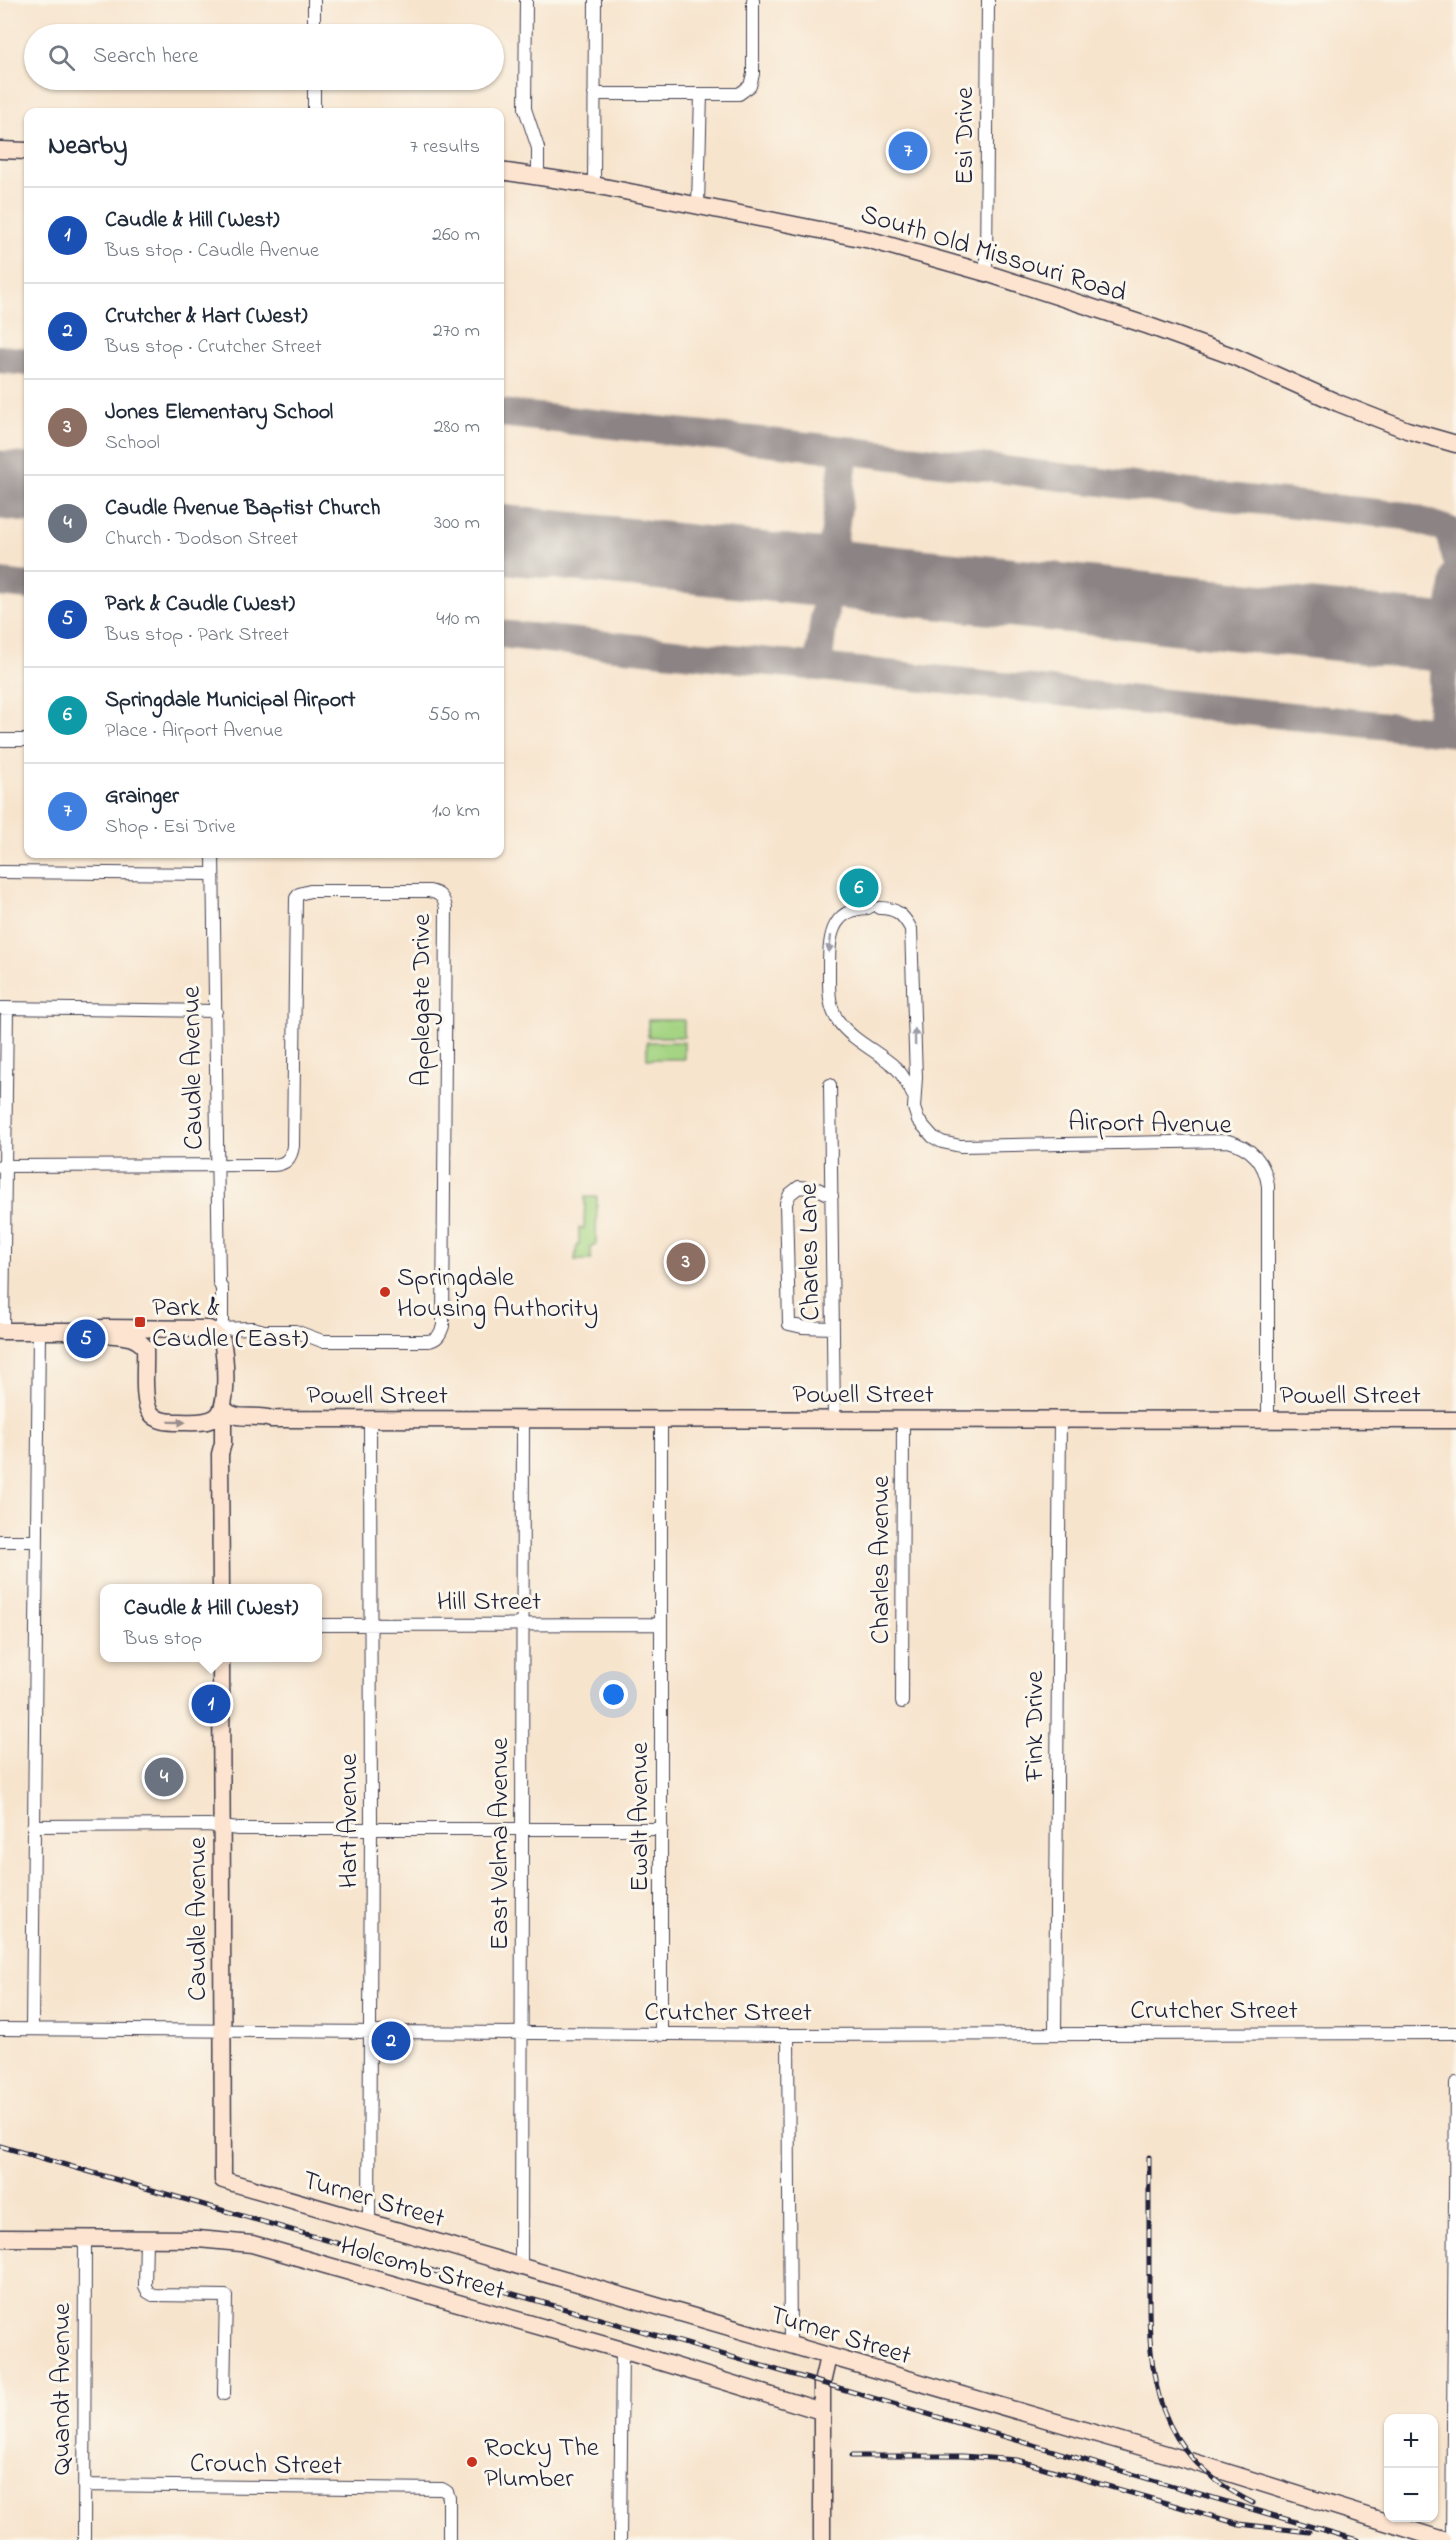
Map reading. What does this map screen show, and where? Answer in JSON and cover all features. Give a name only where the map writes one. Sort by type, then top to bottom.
[{"type":"street","points":[[314,0],[314,24]]},
{"type":"street","points":[[526,0],[525,109],[538,148],[538,176]]},
{"type":"street","points":[[594,185],[595,0]]},
{"type":"street","points":[[594,94],[739,94],[750,86],[753,74],[753,0]]},
{"type":"street","name":"Esi Drive","points":[[986,273],[988,0]]},
{"type":"street","points":[[314,90],[314,108]]},
{"type":"street","points":[[698,204],[701,94]]},
{"type":"street","points":[[0,150],[24,151]]},
{"type":"street","name":"South Old Missouri Road","points":[[504,172],[698,204],[870,240],[986,273],[1182,337],[1407,430],[1456,444]]},
{"type":"street","points":[[0,740],[24,740]]},
{"type":"street","name":"Caudle Avenue","points":[[213,858],[219,1282],[215,1289],[218,1333]]},
{"type":"street","points":[[0,872],[213,874]]},
{"type":"street","name":"Applegate Drive","points":[[218,1166],[281,1164],[288,1161],[292,1155],[294,904],[299,894],[310,891],[429,891],[441,895],[445,901],[446,920],[443,1326],[440,1334],[435,1340],[428,1341],[322,1341],[295,1331],[264,1331],[253,1335],[218,1333]]},
{"type":"street","name":"Airport Avenue","points":[[913,1095],[898,1070],[839,1021],[830,1001],[829,940],[833,929],[847,912],[855,909],[891,908],[900,912],[911,929],[916,1077],[913,1095],[914,1108],[924,1129],[933,1137],[950,1145],[1228,1141],[1237,1143],[1253,1153],[1263,1168],[1268,1186],[1268,1419]]},
{"type":"street","points":[[216,1011],[4,1008],[2,1331],[161,1328],[218,1333],[224,1376],[223,1443],[220,1454],[221,1584]]},
{"type":"street","name":"Charles Lane","points":[[830,1085],[834,1419]]},
{"type":"street","points":[[2,1166],[218,1166]]},
{"type":"street","points":[[832,1196],[818,1189],[799,1187],[790,1194],[786,1203],[789,1324],[802,1327],[833,1328]]},
{"type":"street","points":[[145,1348],[153,1333],[161,1328]]},
{"type":"street","points":[[89,1331],[103,1336],[130,1336],[140,1340],[145,1348],[147,1404],[151,1413],[158,1420],[168,1422],[203,1422],[220,1454]]},
{"type":"street","points":[[32,2029],[39,1332]]},
{"type":"street","name":"Powell Street","points":[[203,1422],[223,1415],[263,1423],[271,1419],[1456,1420]]},
{"type":"street","name":"Fink Drive","points":[[1055,2033],[1060,1418]]},
{"type":"street","name":"Hart Avenue","points":[[369,2223],[370,1419]]},
{"type":"street","name":"Ewalt Avenue","points":[[661,1419],[661,2035]]},
{"type":"street","name":"Charles Avenue","points":[[902,1702],[903,1419]]},
{"type":"street","name":"East Velma Avenue","points":[[521,2268],[524,1420]]},
{"type":"street","points":[[0,1541],[36,1541]]},
{"type":"street","name":"Hill Street","points":[[322,1625],[661,1624]]},
{"type":"street","name":"Caudle Avenue","points":[[221,1662],[223,2180]]},
{"type":"street","points":[[33,1826],[238,1829],[662,1829]]},
{"type":"street","name":"Crutcher Street","points":[[0,2029],[788,2036],[1055,2033],[1456,2033]]},
{"type":"street","points":[[788,2036],[790,2344]]},
{"type":"street","points":[[1452,2540],[1456,2083]]},
{"type":"street","name":"Turner Street","points":[[223,2180],[1208,2466],[1443,2540]]},
{"type":"street","name":"Holcomb Street","points":[[0,2238],[198,2239],[252,2244],[622,2350],[821,2411]]},
{"type":"street","name":"Quandt Avenue","points":[[84,2540],[85,2238]]},
{"type":"street","points":[[146,2239],[145,2286],[148,2292],[153,2295],[226,2296],[224,2394]]},
{"type":"street","points":[[620,2540],[622,2350]]},
{"type":"street","points":[[822,2540],[821,2411],[822,2383],[828,2357]]},
{"type":"street","name":"Crouch Street","points":[[84,2485],[442,2489],[447,2492],[449,2498],[449,2540]]},
{"type":"green space","points":[[648,1020],[684,1020],[684,1037],[648,1037]]},
{"type":"green space","points":[[647,1042],[684,1042],[684,1059],[647,1059]]},
{"type":"green space","points":[[585,1197],[597,1197],[596,1244],[591,1247],[591,1260],[575,1260],[577,1245],[579,1245],[579,1228],[584,1228]]},
{"type":"taxiway","points":[[0,359],[24,362]]},
{"type":"taxiway","points":[[504,413],[845,450],[1189,493],[1406,516],[1448,530],[1456,558]]},
{"type":"taxiway","points":[[818,666],[845,450]]},
{"type":"taxiway","points":[[1439,731],[1446,638],[1456,572]]},
{"type":"taxiway","points":[[0,583],[24,586]]},
{"type":"taxiway","points":[[504,634],[1456,733]]},
{"type":"runway","points":[[0,485],[24,488]]},
{"type":"runway","points":[[504,539],[1456,639]]},
{"type":"railway","points":[[0,2146],[1357,2540]]},
{"type":"railway","points":[[1149,2157],[1149,2316],[1155,2381],[1176,2437],[1195,2461],[1220,2483],[1253,2503]]},
{"type":"railway","points":[[851,2456],[963,2456],[1017,2460],[1239,2524],[1309,2532]]},
{"type":"place","name":"Grainger","points":[[908,151]]},
{"type":"place","name":"Springdale Municipal Airport","points":[[859,888]]},
{"type":"place","name":"Jones Elementary School","points":[[686,1262]]},
{"type":"place","name":"Springdale Housing Authority","points":[[385,1292]]},
{"type":"place","name":"Park & Caudle (East)","points":[[140,1322]]},
{"type":"place","name":"Park & Caudle (West)","points":[[86,1339]]},
{"type":"place","name":"Caudle & Hill (West)","points":[[211,1704]]},
{"type":"place","name":"Caudle Avenue Baptist Church","points":[[164,1777]]},
{"type":"place","name":"Crutcher & Hart (West)","points":[[391,2041]]},
{"type":"place","name":"Rocky The Plumber","points":[[472,2462]]}]
